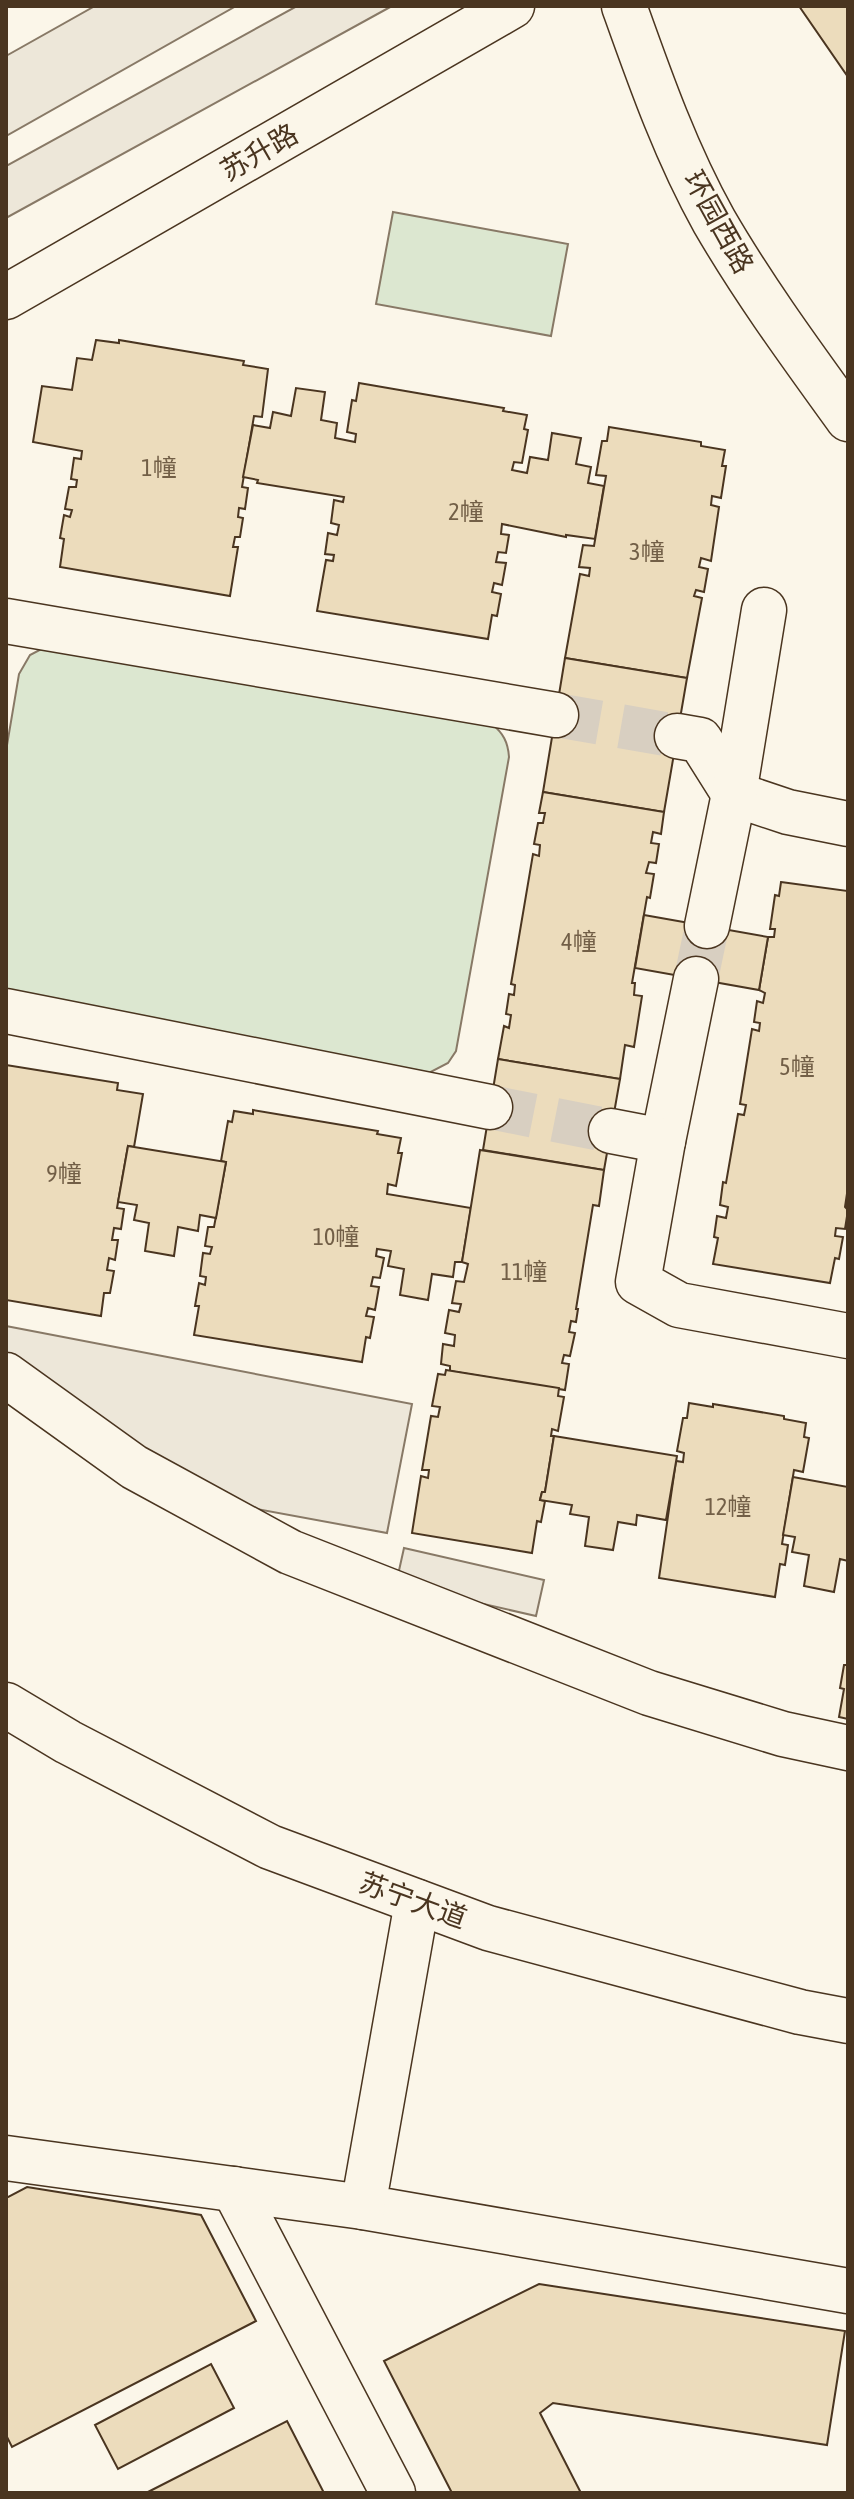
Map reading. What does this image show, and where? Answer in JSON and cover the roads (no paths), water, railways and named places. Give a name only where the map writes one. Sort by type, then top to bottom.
[{"type":"street","name":"苏升路","points":[[6,297],[512,6]]},
{"type":"street","name":"环园西路","points":[[624,6],[665,120],[714,219],[773,315],[848,419]]},
{"type":"street","points":[[707,926],[734,794],[764,610]]},
{"type":"street","points":[[6,622],[556,715]]},
{"type":"street","points":[[677,736],[700,740],[734,794],[788,812],[848,824]]},
{"type":"street","points":[[696,979],[638,1282],[679,1305],[848,1336]]},
{"type":"street","points":[[6,1011],[490,1107]]},
{"type":"street","points":[[611,1131],[663,1141]]},
{"type":"street","points":[[6,1375],[134,1467],[290,1552],[649,1693],[783,1734],[848,1748]]},
{"type":"street","name":"苏宁大道","points":[[6,1705],[68,1742],[270,1847],[488,1928],[800,2012],[848,2021]]},
{"type":"street","points":[[363,2207],[417,1902]]},
{"type":"street","points":[[6,2158],[363,2207],[848,2291]]},
{"type":"street","points":[[234,2189],[393,2493]]},
{"type":"tunnel","points":[[556,715],[677,736]]},
{"type":"tunnel","points":[[696,979],[707,926]]},
{"type":"tunnel","points":[[490,1107],[611,1131]]}]
